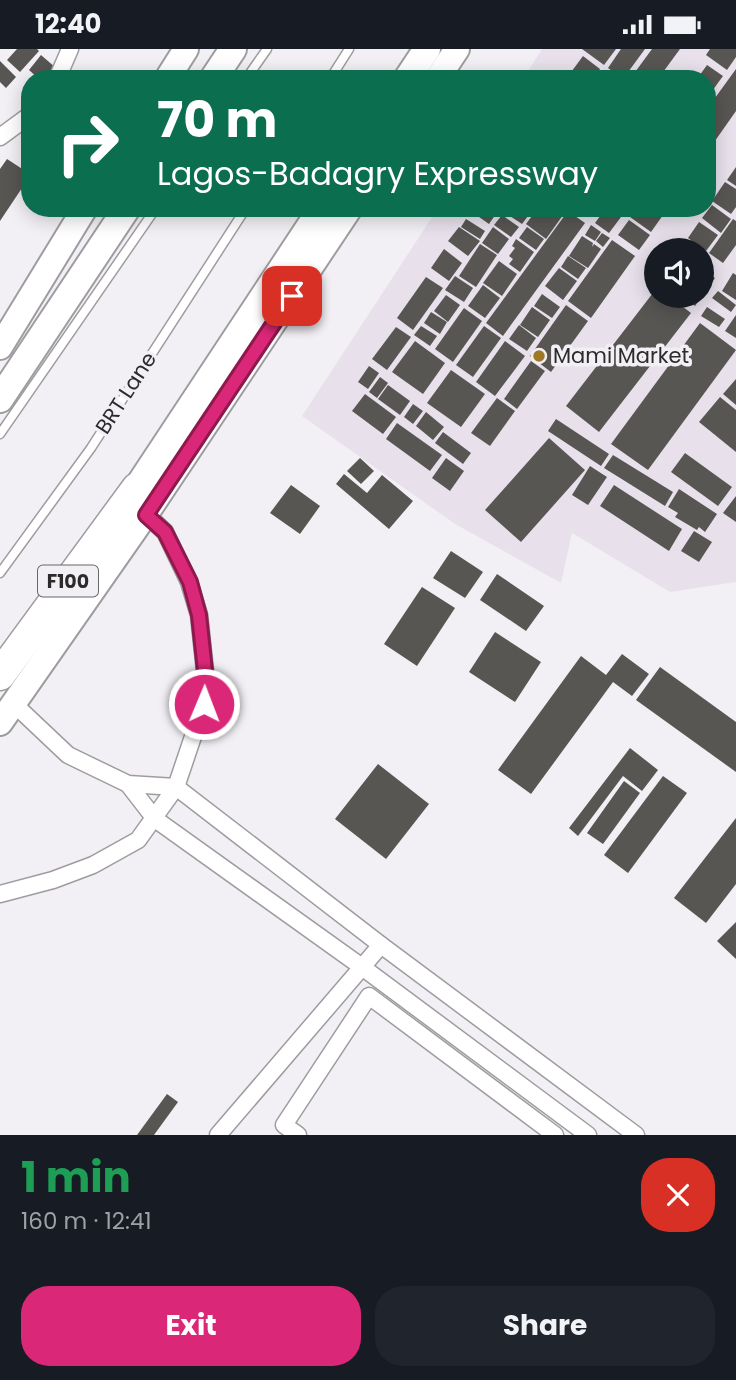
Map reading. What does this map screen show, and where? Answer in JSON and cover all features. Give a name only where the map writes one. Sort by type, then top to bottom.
[{"type":"highway","points":[[219,70],[233,49]]},
{"type":"highway","points":[[413,70],[427,49]]},
{"type":"highway","points":[[0,399],[121,217]]},
{"type":"highway","name":"F100","points":[[0,675],[141,501],[315,217]]},
{"type":"main road","points":[[173,70],[186,49]]},
{"type":"main road","points":[[443,70],[457,49]]},
{"type":"main road","points":[[0,347],[79,217]]},
{"type":"main road","points":[[7,713],[141,501],[344,217]]},
{"type":"street","points":[[61,70],[70,49]]},
{"type":"street","points":[[0,137],[21,122]]},
{"type":"street","points":[[0,894],[53,880],[93,865],[138,840],[176,787],[204,704],[205,671],[199,615],[190,582],[165,532],[141,501]]},
{"type":"street","points":[[7,713],[68,755],[128,784],[176,787],[635,1135]]},
{"type":"street","points":[[128,784],[155,819],[362,967],[588,1135]]},
{"type":"street","points":[[218,1135],[381,945]]},
{"type":"street","points":[[298,1135],[284,1125],[369,996],[555,1135]]},
{"type":"lane","points":[[252,70],[267,49]]},
{"type":"lane","points":[[336,70],[349,49]]},
{"type":"lane","points":[[0,434],[150,217]]},
{"type":"lane","name":"BRT Lane","points":[[0,573],[90,448],[240,217]]},
{"type":"shaded area","name":"Mami Market","points":[[542,49],[736,49],[736,582],[670,592],[572,533],[561,583],[455,524],[302,416],[432,217],[716,217],[716,70],[529,70]]},
{"type":"building","points":[[17,49],[39,51],[20,72],[7,60]]},
{"type":"building","points":[[582,49],[616,49],[604,65]]},
{"type":"building","points":[[621,49],[645,49],[630,70],[608,68]]},
{"type":"building","points":[[652,49],[680,49],[665,70],[637,70]]},
{"type":"building","points":[[710,49],[736,49],[736,57],[727,70],[706,55]]},
{"type":"building","points":[[41,55],[56,68],[54,70],[29,70]]},
{"type":"building","points":[[583,56],[600,69],[599,70],[573,70]]},
{"type":"building","points":[[0,61],[16,77],[6,88],[0,82]]},
{"type":"building","points":[[736,69],[736,111],[716,139],[716,97]]},
{"type":"building","points":[[716,71],[723,76],[716,86]]},
{"type":"building","points":[[7,159],[21,168],[21,190],[0,221],[0,169]]},
{"type":"building","points":[[736,167],[736,186],[727,180]]},
{"type":"building","points":[[725,182],[736,189],[736,207],[731,214],[716,204],[716,195]]},
{"type":"building","points":[[716,208],[731,219],[721,233],[702,218],[716,217]]},
{"type":"building","points":[[479,217],[494,217],[489,224]]},
{"type":"building","points":[[500,217],[505,217],[519,227],[511,237],[494,225]]},
{"type":"building","points":[[512,217],[527,217],[522,224]]},
{"type":"building","points":[[531,217],[562,217],[546,239],[526,224]]},
{"type":"building","points":[[564,217],[576,217],[585,223],[503,336],[486,323]]},
{"type":"building","points":[[599,217],[621,217],[609,233],[595,223]]},
{"type":"building","points":[[630,217],[662,217],[651,232]]},
{"type":"building","points":[[466,219],[485,231],[480,239],[461,227]]},
{"type":"building","points":[[733,219],[736,221],[736,245],[723,263],[714,257],[714,246]]},
{"type":"building","points":[[629,220],[650,235],[644,238],[639,250],[618,235]]},
{"type":"building","points":[[699,222],[718,235],[714,240],[714,238],[688,238]]},
{"type":"building","points":[[591,225],[601,232],[595,241],[585,235]]},
{"type":"building","points":[[459,227],[480,241],[468,256],[448,241]]},
{"type":"building","points":[[493,227],[509,239],[498,254],[482,243]]},
{"type":"building","points":[[527,227],[544,239],[536,250],[519,238]]},
{"type":"building","points":[[602,233],[610,238],[603,247],[596,241]]},
{"type":"building","points":[[582,236],[593,243],[592,247],[594,244],[601,249],[588,268],[569,256]]},
{"type":"building","points":[[516,239],[534,252],[520,272],[509,264],[513,259],[509,256],[515,248],[512,246]]},
{"type":"building","points":[[612,240],[635,256],[591,318],[568,301]]},
{"type":"building","points":[[480,244],[497,255],[476,287],[459,276]]},
{"type":"building","points":[[444,249],[462,263],[449,281],[431,268]]},
{"type":"building","points":[[568,256],[586,268],[578,279],[561,267]]},
{"type":"building","points":[[499,261],[517,274],[502,296],[483,283]]},
{"type":"building","points":[[559,268],[577,281],[563,300],[545,286]]},
{"type":"building","points":[[733,273],[736,275],[736,300],[722,291]]},
{"type":"building","points":[[455,276],[473,288],[464,302],[445,290]]},
{"type":"building","points":[[426,277],[443,288],[413,330],[397,318]]},
{"type":"building","points":[[483,285],[500,298],[485,318],[468,306]]},
{"type":"building","points":[[718,291],[736,305],[731,312],[714,299]]},
{"type":"building","points":[[542,294],[560,307],[552,318],[534,306]]},
{"type":"building","points":[[446,295],[460,305],[448,322],[434,311]]},
{"type":"building","points":[[566,305],[588,321],[551,372],[530,356]]},
{"type":"building","points":[[644,305],[644,308],[685,308],[691,313],[599,432],[566,406]]},
{"type":"building","points":[[532,307],[550,320],[538,337],[520,325]]},
{"type":"building","points":[[464,308],[482,321],[453,362],[435,349]]},
{"type":"building","points":[[708,308],[725,319],[719,327],[701,316]]},
{"type":"building","points":[[431,312],[447,322],[440,334],[424,323]]},
{"type":"building","points":[[736,315],[736,338],[725,331]]},
{"type":"building","points":[[700,323],[736,350],[648,470],[611,444]]},
{"type":"building","points":[[519,325],[536,338],[527,351],[509,339]]},
{"type":"building","points":[[421,326],[437,336],[430,346],[414,335]]},
{"type":"building","points":[[484,326],[501,338],[473,377],[456,365]]},
{"type":"building","points":[[396,327],[411,337],[387,370],[372,359]]},
{"type":"building","points":[[415,341],[445,363],[423,394],[392,372]]},
{"type":"building","points":[[505,341],[525,356],[495,396],[476,382]]},
{"type":"building","points":[[531,361],[545,371],[517,409],[504,399]]},
{"type":"building","points":[[369,366],[379,373],[368,389],[358,382]]},
{"type":"building","points":[[451,370],[485,394],[461,427],[427,403]]},
{"type":"building","points":[[380,377],[388,383],[377,398],[369,392]]},
{"type":"building","points":[[736,379],[736,405],[723,394]]},
{"type":"building","points":[[388,385],[410,401],[400,415],[378,399]]},
{"type":"building","points":[[365,394],[396,417],[383,434],[352,411]]},
{"type":"building","points":[[720,397],[736,410],[736,452],[699,422]]},
{"type":"building","points":[[497,398],[515,411],[490,446],[471,433]]},
{"type":"building","points":[[413,404],[423,411],[413,424],[404,417]]},
{"type":"building","points":[[426,412],[444,427],[433,440],[416,426]]},
{"type":"building","points":[[556,419],[609,454],[601,466],[548,431]]},
{"type":"building","points":[[397,423],[442,455],[430,471],[386,439]]},
{"type":"building","points":[[443,432],[471,453],[463,464],[435,443]]},
{"type":"building","points":[[549,438],[585,470],[521,542],[485,510]]},
{"type":"building","points":[[685,453],[732,487],[718,506],[671,472]]},
{"type":"building","points":[[613,455],[673,492],[665,506],[604,468]]},
{"type":"building","points":[[360,458],[374,471],[361,484],[347,471]]},
{"type":"building","points":[[446,458],[464,471],[450,491],[432,478]]},
{"type":"building","points":[[590,466],[607,477],[588,505],[572,495]]},
{"type":"building","points":[[344,474],[367,493],[382,475],[413,501],[389,529],[336,484]]},
{"type":"building","points":[[291,485],[320,506],[300,534],[270,513]]},
{"type":"building","points":[[614,485],[682,529],[669,551],[600,506]]},
{"type":"building","points":[[679,489],[717,514],[705,532],[675,517],[678,513],[668,507]]},
{"type":"building","points":[[736,496],[736,522],[723,513]]},
{"type":"building","points":[[694,531],[712,542],[699,562],[681,551]]},
{"type":"building","points":[[451,551],[483,572],[465,598],[433,578]]},
{"type":"building","points":[[497,574],[544,606],[526,631],[480,600]]},
{"type":"building","points":[[422,587],[455,608],[417,666],[384,644]]},
{"type":"building","points":[[495,632],[541,662],[515,702],[469,672]]},
{"type":"building","points":[[622,654],[649,674],[632,696],[613,682],[531,794],[498,770],[581,656],[606,675]]},
{"type":"building","points":[[660,667],[736,722],[736,772],[636,700]]},
{"type":"building","points":[[630,748],[658,770],[642,791],[623,776],[578,836],[569,828]]},
{"type":"building","points":[[378,764],[429,804],[386,859],[335,819]]},
{"type":"building","points":[[663,776],[687,793],[628,873],[604,855]]},
{"type":"building","points":[[624,781],[640,793],[603,844],[587,833]]},
{"type":"building","points":[[736,818],[736,884],[706,923],[674,898]]},
{"type":"building","points":[[736,922],[736,959],[717,941]]},
{"type":"building","points":[[167,1094],[178,1102],[154,1135],[137,1135]]},
{"type":"place","name":"Mami Market","points":[[539,356]]},
{"type":"route","points":[[204,704],[205,671],[199,615],[190,582],[165,532],[146,515],[292,296]]}]
